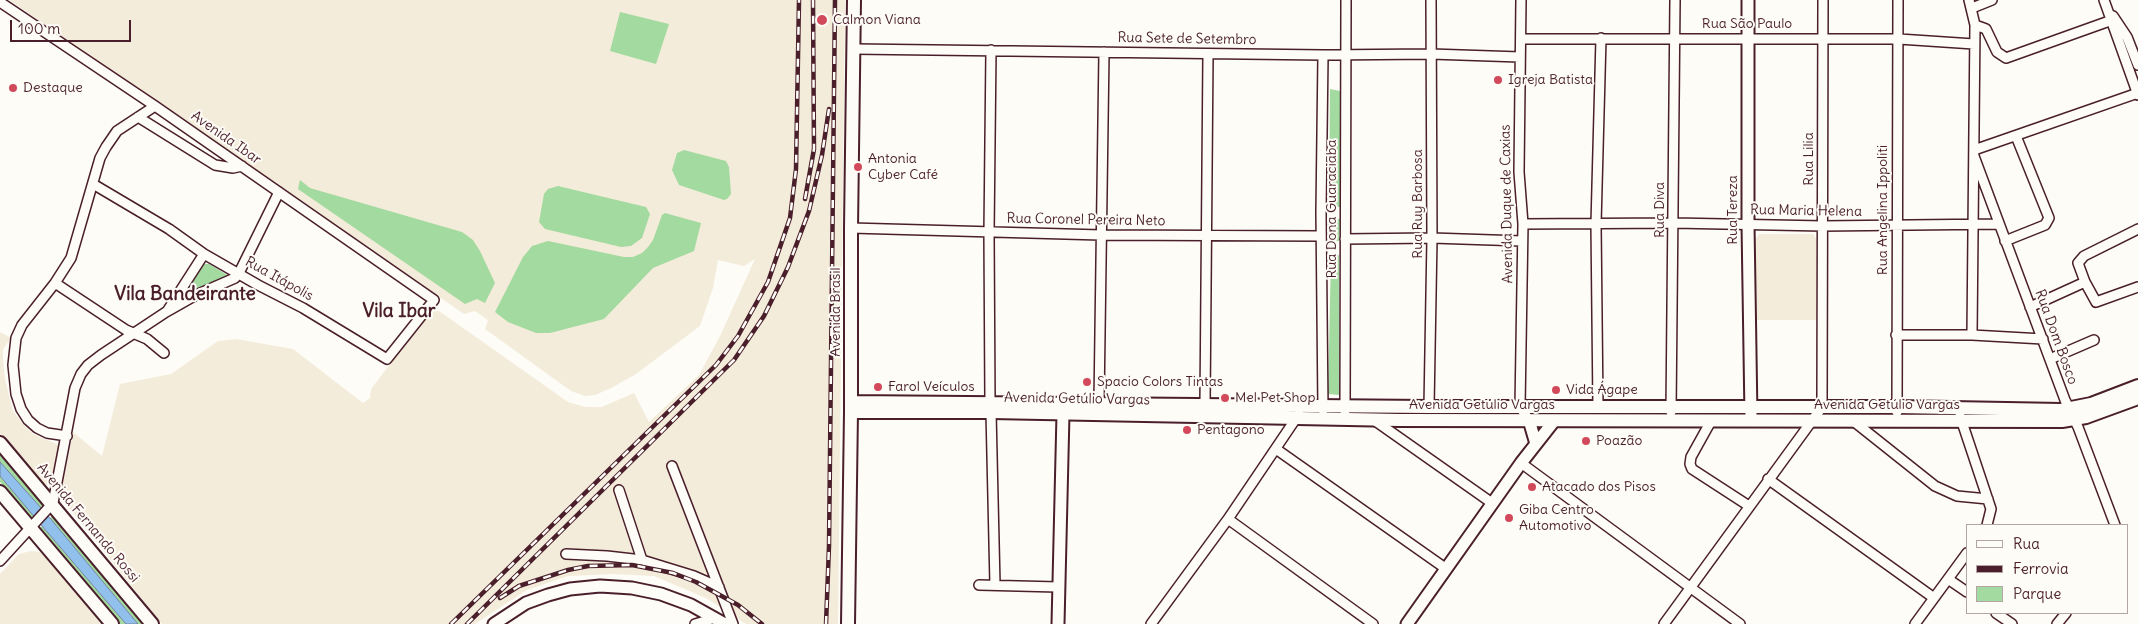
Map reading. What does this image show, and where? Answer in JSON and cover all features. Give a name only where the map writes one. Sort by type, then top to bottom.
[{"type":"main road","name":"Avenida Brasil","points":[[848,624],[854,0]]},
{"type":"main road","name":"Avenida Getúlio Vargas","points":[[2072,415],[2091,404],[2138,386]]},
{"type":"main road","name":"Avenida Getúlio Vargas","points":[[991,407],[1062,414],[1374,420],[1554,421],[1751,407],[1822,407],[1897,413],[2072,415],[2138,398]]},
{"type":"main road","name":"Avenida Getúlio Vargas","points":[[851,407],[991,407],[1099,403],[1346,405],[1429,408],[1598,408],[1671,414],[1711,420],[1852,420],[1897,413]]},
{"type":"main road","points":[[1062,414],[1069,407],[1093,406],[1099,403]]},
{"type":"main road","name":"Avenida Fernando Rossi","points":[[0,442],[51,506],[152,624]]},
{"type":"main road","points":[[0,492],[32,527],[112,624]]},
{"type":"street","name":"Rua Dona Guaraciaba","points":[[1345,419],[1346,0]]},
{"type":"street","name":"Rua Ruy Barbosa","points":[[1429,408],[1432,238],[1431,0]]},
{"type":"street","name":"Avenida Duque de Caxias","points":[[1520,407],[1523,224],[1519,172],[1521,0]]},
{"type":"street","name":"Rua Diva","points":[[1671,414],[1675,0]]},
{"type":"street","name":"Rua Tereza","points":[[1748,0],[1748,224],[1751,420]]},
{"type":"street","name":"Rua Lilia","points":[[1822,407],[1824,0]]},
{"type":"street","name":"Rua Angelina Ippoliti","points":[[1897,413],[1898,0]]},
{"type":"street","points":[[1972,335],[1975,26],[1970,4],[1992,0]]},
{"type":"street","points":[[2104,0],[2113,20],[2127,37],[2138,64]]},
{"type":"street","name":"Avenida Ibar","points":[[0,2],[155,106],[434,300]]},
{"type":"street","points":[[1975,26],[1986,29],[1997,52],[2006,58],[2113,20]]},
{"type":"street","points":[[1974,153],[2016,136],[2138,94],[2113,20]]},
{"type":"street","points":[[1598,408],[1596,224],[1601,38]]},
{"type":"street","name":"Rua São Paulo","points":[[1520,39],[1899,39],[1974,44]]},
{"type":"street","name":"Rua Sete de Setembro","points":[[854,49],[1323,55],[1431,54],[1520,57]]},
{"type":"street","points":[[991,50],[989,233],[995,585]]},
{"type":"street","points":[[1099,403],[1104,52]]},
{"type":"street","points":[[1206,405],[1208,54]]},
{"type":"street","points":[[1323,55],[1321,236],[1323,419]]},
{"type":"street","points":[[67,436],[47,433],[37,428],[28,420],[16,394],[13,365],[16,338],[22,325],[55,284],[71,258],[100,158],[117,132],[155,106]]},
{"type":"street","points":[[138,117],[215,165],[228,168],[242,166]]},
{"type":"street","points":[[2005,241],[2045,224],[2049,218],[2016,136]]},
{"type":"street","name":"Rua Dom Bosco","points":[[1974,153],[1998,224],[2116,524]]},
{"type":"street","name":"Rua Itápolis","points":[[93,184],[170,229],[204,254],[303,308],[386,359],[434,300]]},
{"type":"street","points":[[0,562],[51,506],[67,436],[75,388],[81,374],[88,365],[101,355],[166,312],[230,281],[239,273],[279,192]]},
{"type":"street","name":"Rua Maria Helena","points":[[1523,224],[1674,223],[1823,226],[1998,224]]},
{"type":"street","name":"Rua Coronel Pereira Neto","points":[[851,228],[1101,235],[1321,236]]},
{"type":"street","points":[[2138,229],[2080,259],[2079,266],[2096,302],[2138,287]]},
{"type":"street","points":[[1345,238],[1522,241]]},
{"type":"street","points":[[166,312],[204,254]]},
{"type":"street","points":[[2030,307],[2085,282]]},
{"type":"street","points":[[55,284],[117,324],[147,339],[164,353]]},
{"type":"street","points":[[1896,335],[1972,335],[2043,338]]},
{"type":"street","points":[[2050,359],[2094,340]]},
{"type":"street","points":[[1151,624],[1228,519],[1276,449],[1297,418],[1301,405]]},
{"type":"street","points":[[1520,407],[1529,420],[1535,434],[1536,444]]},
{"type":"street","points":[[1664,624],[1822,407]]},
{"type":"street","points":[[1058,624],[1062,414]]},
{"type":"street","points":[[1960,414],[1991,509],[1987,524]]},
{"type":"street","points":[[1374,420],[1492,504]]},
{"type":"street","points":[[1711,420],[1691,457],[1690,464],[1692,468],[1749,506]]},
{"type":"street","points":[[1852,420],[1935,486],[1957,496],[1988,499]]},
{"type":"street","points":[[1407,624],[1492,504],[1554,421]]},
{"type":"street","points":[[1276,449],[1446,568]]},
{"type":"street","points":[[1522,463],[1740,624]]},
{"type":"street","points":[[672,466],[733,624]]},
{"type":"street","points":[[1768,479],[1934,598]]},
{"type":"street","points":[[619,490],[642,560]]},
{"type":"street","points":[[1228,519],[1373,624]]},
{"type":"street","points":[[566,554],[642,560],[719,586]]},
{"type":"street","points":[[1915,624],[1966,554]]},
{"type":"street","points":[[1948,579],[1966,591]]},
{"type":"street","points":[[494,624],[526,603],[548,594],[570,589],[600,586],[632,588],[661,594],[691,605],[720,621]]},
{"type":"street","points":[[979,586],[1058,587]]},
{"type":"street","points":[[1997,614],[2012,624]]},
{"type":"street","points":[[2057,624],[2065,614]]},
{"type":"street","points":[[695,624],[720,621]]},
{"type":"shaded area","points":[[9,0],[845,0],[838,624],[746,624],[706,598],[654,576],[614,574],[568,576],[527,590],[475,624],[162,624],[60,497],[73,432],[102,456],[120,384],[171,374],[218,341],[236,339],[293,349],[363,403],[370,398],[371,389],[430,312],[439,311],[568,402],[585,407],[602,407],[634,393],[649,422],[699,375],[720,336],[755,259],[744,266],[718,260],[713,288],[700,326],[636,374],[595,395],[585,396],[571,391],[485,329],[488,320],[475,311],[464,314]]},
{"type":"shaded area","points":[[1759,234],[1813,234],[1818,241],[1817,320],[1756,320],[1754,241]]},
{"type":"shaded area","points":[[0,332],[11,338],[3,349],[3,359],[5,379],[13,411],[33,434],[59,445],[53,486],[43,484],[0,434]]},
{"type":"shaded area","points":[[31,551],[41,552],[49,558],[105,624],[0,624],[0,574],[19,554]]},
{"type":"green space","points":[[620,12],[669,24],[656,64],[610,51]]},
{"type":"green space","points":[[1330,89],[1340,91],[1340,207],[1329,207]]},
{"type":"green space","points":[[684,150],[726,161],[729,167],[731,194],[727,199],[724,200],[679,185],[672,170],[677,153]]},
{"type":"green space","points":[[300,180],[310,188],[462,232],[473,240],[495,283],[485,303],[477,299],[465,304],[298,189]]},
{"type":"green space","points":[[558,186],[646,207],[650,214],[642,238],[631,246],[621,247],[545,229],[539,222],[544,194],[548,189]]},
{"type":"green space","points":[[665,213],[701,223],[694,251],[653,268],[604,319],[550,333],[536,333],[508,322],[495,312],[523,257],[532,246],[548,241],[624,257],[633,257],[642,253],[648,247],[653,240],[662,215]]},
{"type":"green space","points":[[1328,219],[1340,219],[1339,241],[1328,240]]},
{"type":"green space","points":[[1331,255],[1339,255],[1339,395],[1328,394]]},
{"type":"green space","points":[[204,264],[209,264],[229,276],[193,292],[189,291],[189,286]]},
{"type":"green space","points":[[0,455],[43,505],[40,509],[0,462]]},
{"type":"green space","points":[[0,476],[34,516],[32,519],[0,482]]},
{"type":"green space","points":[[53,515],[144,624],[138,624],[50,518]]},
{"type":"green space","points":[[42,526],[126,624],[119,624],[39,529]]},
{"type":"water","points":[[0,462],[50,518],[138,624],[126,624],[42,526],[0,476]]},
{"type":"railway","points":[[451,624],[716,365],[738,336],[768,282],[790,218],[796,169],[799,0]]},
{"type":"railway","points":[[805,199],[814,149],[813,0]]},
{"type":"railway","points":[[826,624],[829,546],[835,0]]},
{"type":"railway","points":[[467,624],[734,360],[764,316],[788,267],[809,211],[822,155],[829,109]]},
{"type":"railway","points":[[500,598],[519,586],[568,570],[588,566],[632,565],[673,573],[696,582],[738,605],[762,624]]},
{"type":"place","name":"Calmon Viana","points":[[822,20]]},
{"type":"place","name":"Igreja Batista","points":[[1498,80]]},
{"type":"place","name":"Destaque","points":[[13,88]]},
{"type":"place","name":"Antonia Cyber Café","points":[[858,167]]},
{"type":"place","name":"Spacio Colors Tintas","points":[[1087,382]]},
{"type":"place","name":"Farol Veículos","points":[[878,387]]},
{"type":"place","name":"Vida Ágape","points":[[1556,390]]},
{"type":"place","name":"Mel Pet Shop","points":[[1225,398]]},
{"type":"place","name":"Pentagono","points":[[1187,430]]},
{"type":"place","name":"Poazão","points":[[1586,441]]},
{"type":"place","name":"Atacado dos Pisos","points":[[1532,487]]},
{"type":"place","name":"Giba Centro Automotivo","points":[[1509,518]]},
{"type":"district","name":"Vila Bandeirante","points":[[185,295]]},
{"type":"district","name":"Vila Ibar","points":[[399,312]]}]
